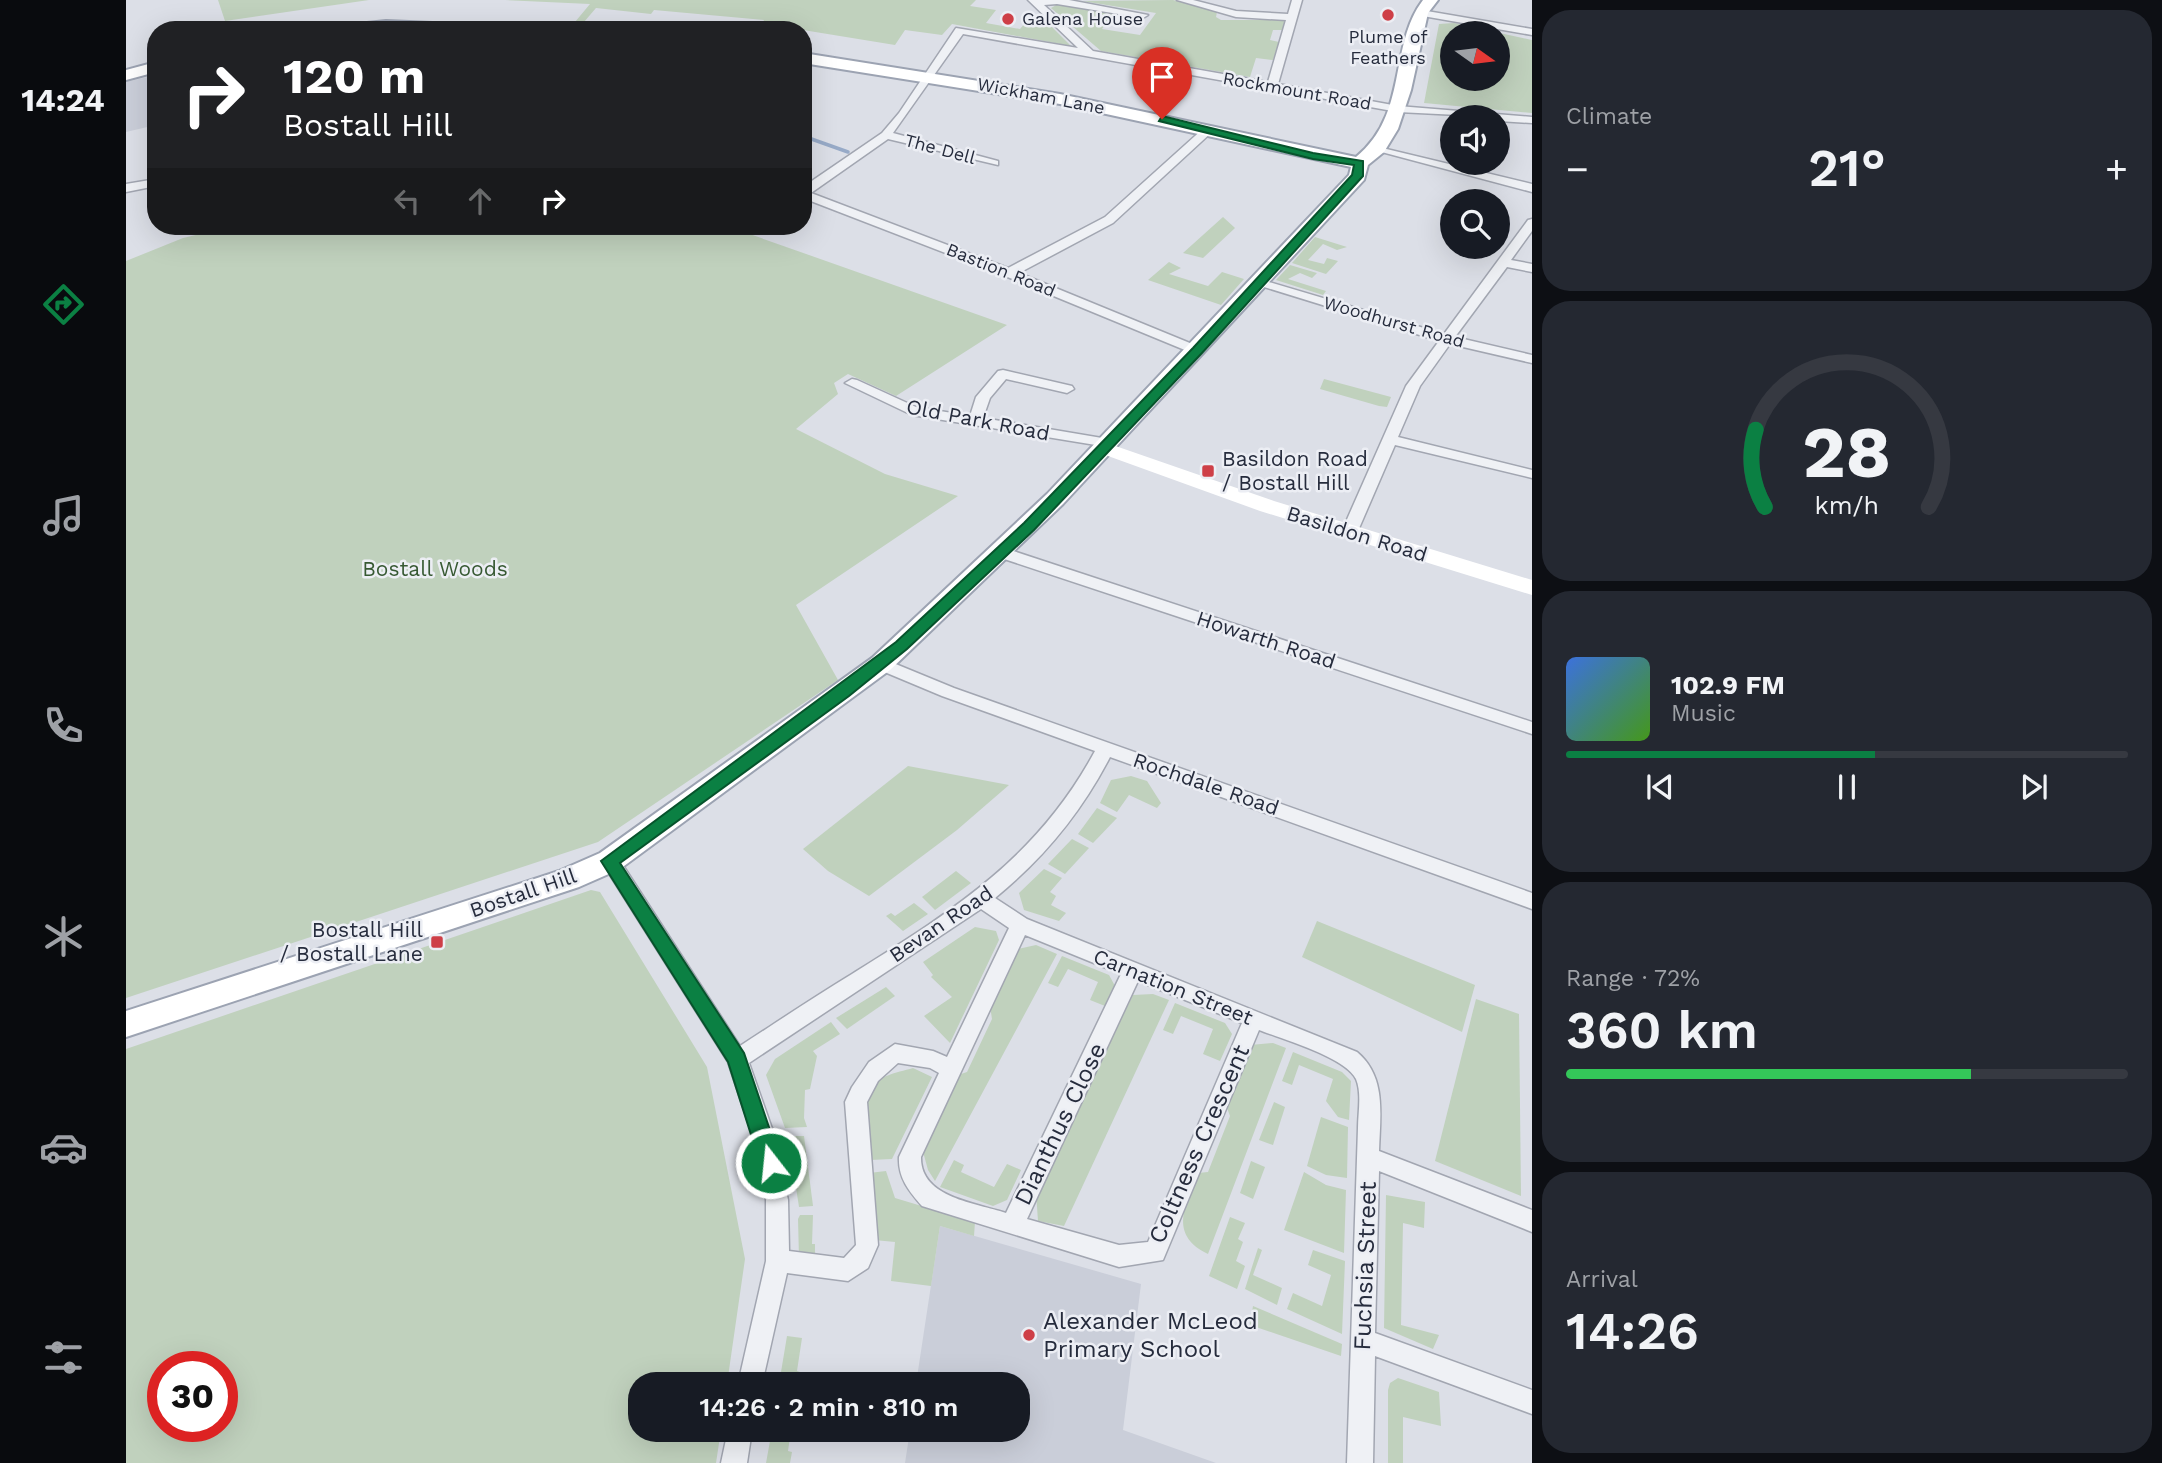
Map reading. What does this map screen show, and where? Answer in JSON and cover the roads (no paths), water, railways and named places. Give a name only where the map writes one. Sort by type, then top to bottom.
[{"type":"main road","points":[[1378,148],[1398,108],[1426,7]]},
{"type":"main road","name":"Wickham Lane","points":[[812,59],[930,75],[1209,129],[1313,156],[1360,163]]},
{"type":"main road","points":[[126,75],[147,69]]},
{"type":"main road","name":"Bostall Hill","points":[[126,1024],[569,879],[610,861],[881,664],[1001,552],[1106,446],[1358,176],[1360,163],[1378,148]]},
{"type":"main road","name":"Basildon Road","points":[[1106,446],[1349,533],[1532,588]]},
{"type":"street","points":[[1182,0],[1236,14],[1293,17]]},
{"type":"street","points":[[1272,87],[1297,0]]},
{"type":"street","points":[[1035,2],[1057,1],[1143,15]]},
{"type":"street","points":[[1035,2],[1089,54]]},
{"type":"street","points":[[1426,7],[1532,32]]},
{"type":"street","name":"Rockmount Road","points":[[930,75],[960,30],[1398,108],[1532,120]]},
{"type":"street","points":[[812,187],[886,135],[930,75]]},
{"type":"street","points":[[1009,273],[1109,220],[1209,129]]},
{"type":"street","name":"The Dell","points":[[886,135],[995,163]]},
{"type":"street","points":[[1378,148],[1532,188]]},
{"type":"street","points":[[126,188],[147,184]]},
{"type":"street","name":"Bastion Road","points":[[812,196],[1009,273],[1197,351]]},
{"type":"street","points":[[1349,533],[1413,386],[1532,223]]},
{"type":"street","points":[[1503,262],[1532,268]]},
{"type":"street","name":"Woodhurst Road","points":[[1257,283],[1446,339],[1532,359]]},
{"type":"street","points":[[975,422],[983,397],[1003,374],[1067,389]]},
{"type":"street","name":"Old Park Road","points":[[852,383],[912,411],[1106,446]]},
{"type":"street","points":[[1390,439],[1532,474]]},
{"type":"street","name":"Howarth Road","points":[[1001,552],[1532,728]]},
{"type":"street","name":"Rochdale Road","points":[[881,664],[948,692],[1532,901]]},
{"type":"street","name":"Bevan Road","points":[[737,1059],[982,899],[1056,829],[1077,803],[1105,749]]},
{"type":"street","points":[[610,861],[737,1059],[771,1163],[778,1212],[778,1261],[753,1372]]},
{"type":"street","name":"Carnation Street","points":[[982,899],[1020,925],[1350,1059],[1364,1070]]},
{"type":"street","name":"Dianthus Close","points":[[1020,925],[910,1157],[909,1174],[920,1192],[930,1199],[1012,1225],[1133,971]]},
{"type":"street","name":"Coltness Crescent","points":[[1012,1225],[1119,1256],[1155,1252],[1253,1020]]},
{"type":"street","points":[[778,1261],[848,1270],[860,1260],[867,1245],[856,1102],[864,1081],[875,1067],[895,1053],[933,1060],[951,1069]]},
{"type":"street","name":"Fuchsia Street","points":[[1360,1463],[1369,1157],[1369,1087],[1364,1070]]},
{"type":"street","points":[[1369,1157],[1532,1221]]},
{"type":"street","points":[[1363,1340],[1532,1402]]},
{"type":"street","points":[[734,1463],[738,1442]]},
{"type":"waterway","points":[[812,139],[848,152]]},
{"type":"place","name":"Plume of Feathers","points":[[1388,15]]},
{"type":"place","name":"Galena House","points":[[1008,19]]},
{"type":"place","name":"Basildon Road / Bostall Hill","points":[[1208,471]]},
{"type":"place","name":"Bostall Hill / Bostall Lane","points":[[437,942]]},
{"type":"place","name":"Alexander McLeod Primary School","points":[[1029,1335]]},
{"type":"park label","name":"Bostall Woods","points":[[435,569]]}]
